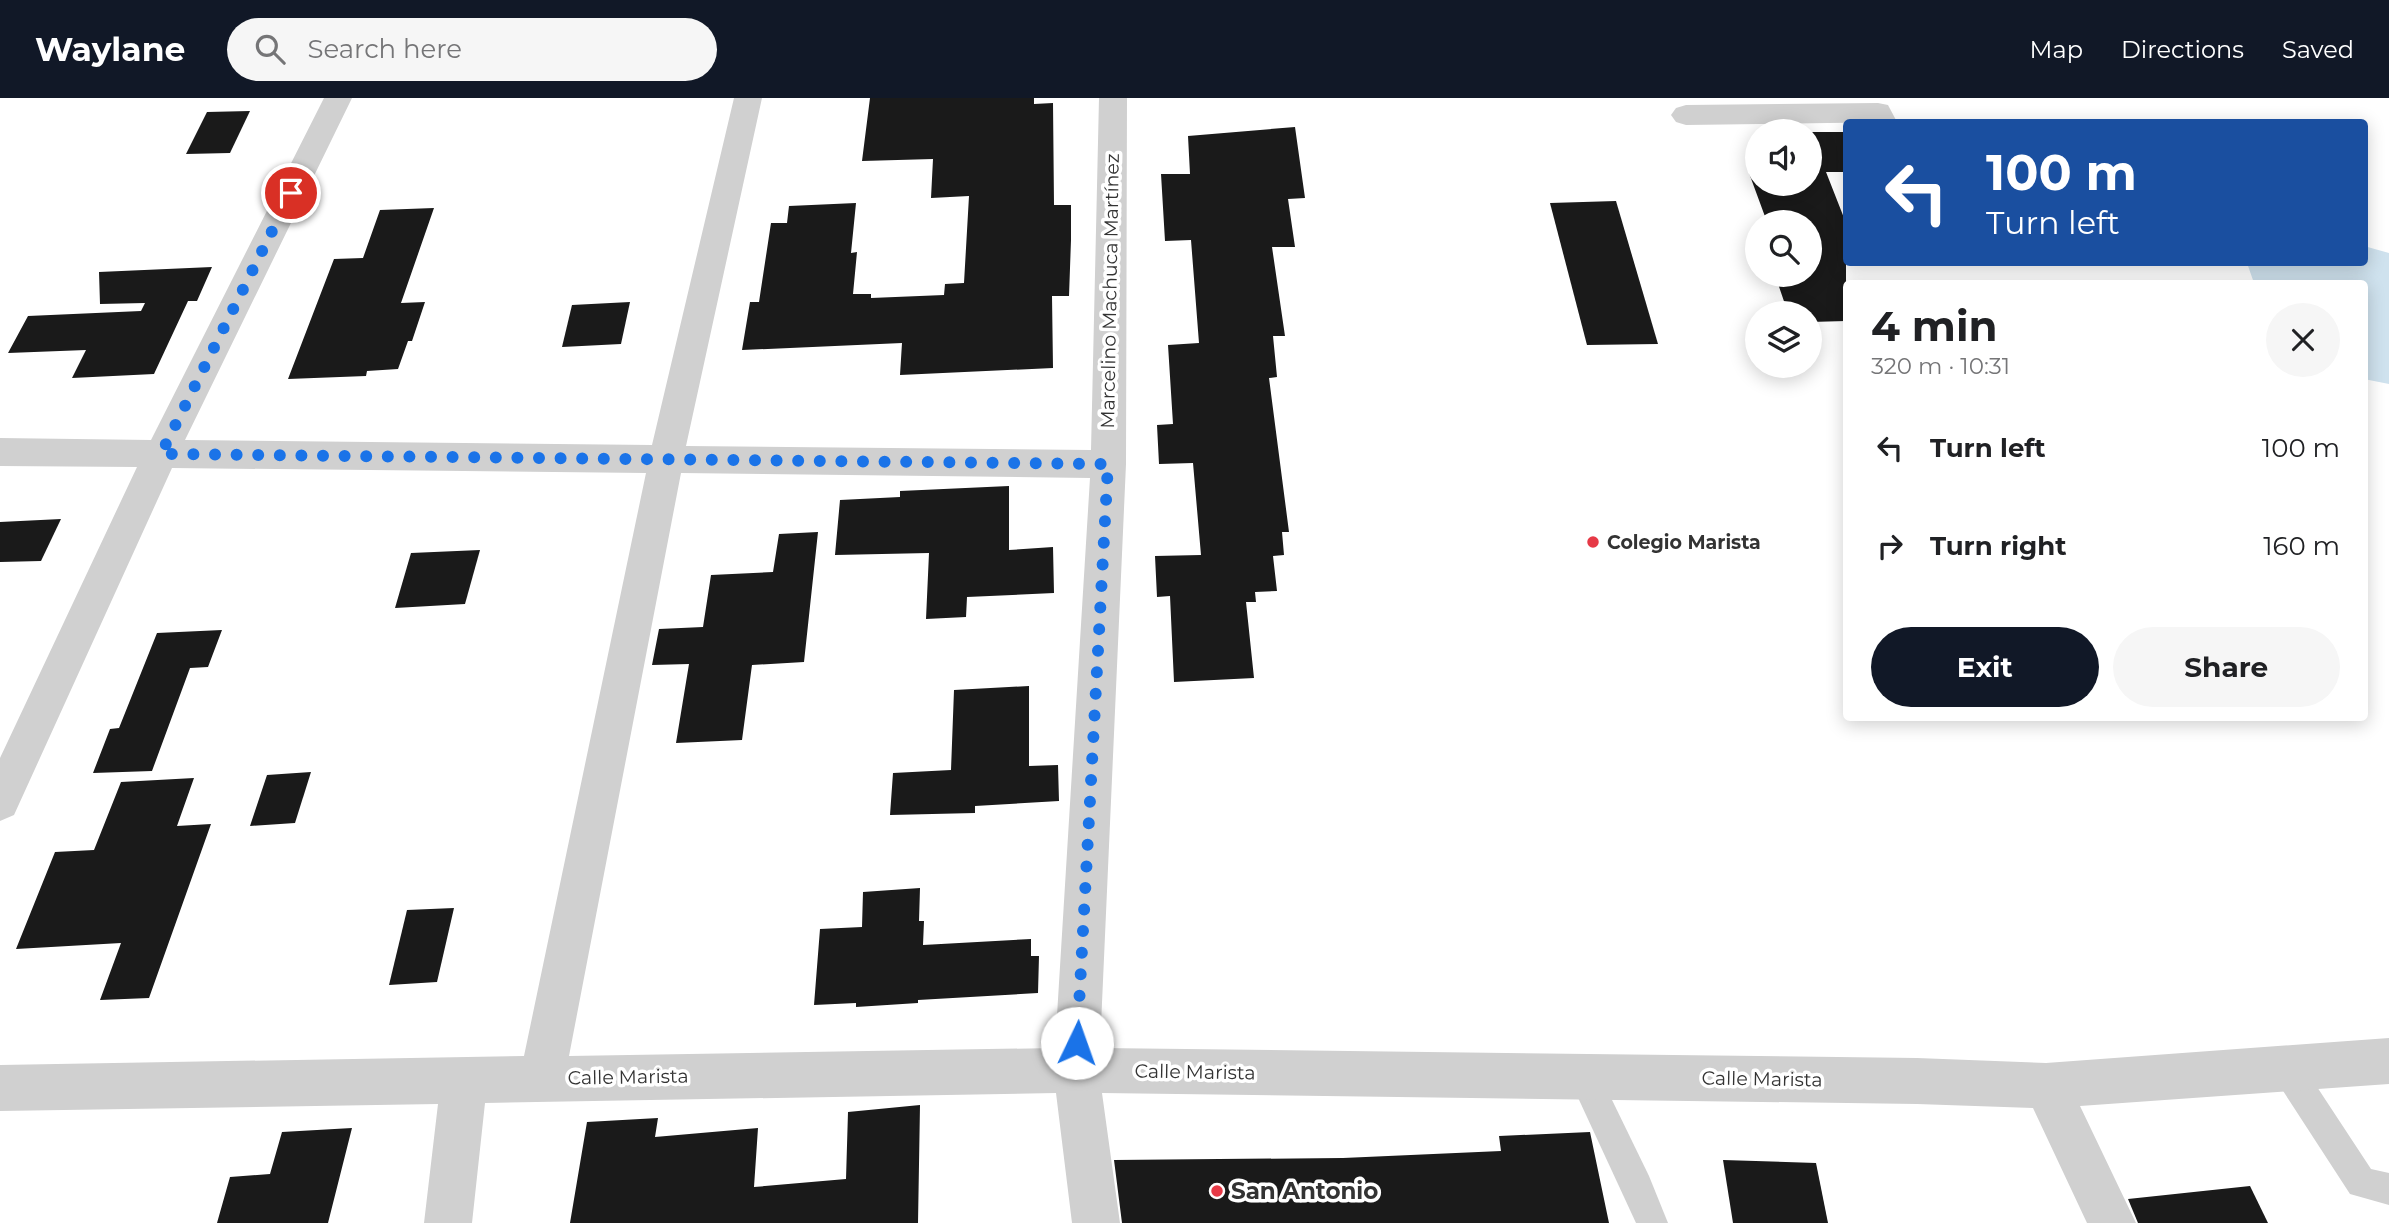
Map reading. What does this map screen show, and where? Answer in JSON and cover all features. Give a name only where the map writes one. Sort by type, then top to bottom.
[{"type":"street","points":[[0,802],[161,454],[338,98]]},
{"type":"street","points":[[542,1079],[667,459],[748,98]]},
{"type":"street","name":"Marcelino Machuca Martínez","points":[[1096,1223],[1076,1070],[1108,464],[1113,98]]},
{"type":"street","points":[[1686,115],[1878,112],[1882,119]]},
{"type":"street","points":[[0,452],[1108,464]]},
{"type":"street","name":"Calle Marista","points":[[0,1088],[1076,1070],[1917,1081],[2046,1086],[2389,1061]]},
{"type":"street","points":[[449,1223],[464,1080]]},
{"type":"street","points":[[2046,1086],[2112,1223]]},
{"type":"lane","points":[[2287,1069],[2361,1183],[2389,1189]]},
{"type":"lane","points":[[1584,1076],[1638,1187],[1652,1223]]},
{"type":"water","points":[[2368,247],[2389,253],[2389,384],[2368,380],[2368,280],[2253,280],[2248,266],[2368,266]]},
{"type":"building","points":[[870,98],[1034,98],[1034,104],[1053,103],[1054,205],[1071,205],[1071,240],[1069,296],[1052,296],[1053,368],[900,375],[902,343],[742,350],[750,302],[759,302],[771,223],[787,223],[789,206],[856,203],[851,253],[857,252],[853,294],[871,294],[871,298],[944,295],[945,284],[964,283],[969,196],[931,198],[933,159],[862,161]]},
{"type":"building","points":[[250,111],[230,153],[186,154],[207,112]]},
{"type":"building","points":[[1295,127],[1305,198],[1288,199],[1295,247],[1272,247],[1285,336],[1273,336],[1277,377],[1269,378],[1289,532],[1282,532],[1284,555],[1273,556],[1277,591],[1255,592],[1256,602],[1246,602],[1254,678],[1174,682],[1170,596],[1157,597],[1155,556],[1201,555],[1193,463],[1159,464],[1157,425],[1173,424],[1168,345],[1199,343],[1191,240],[1165,241],[1161,174],[1190,174],[1188,136]]},
{"type":"building","points":[[1822,132],[1843,132],[1843,172],[1826,172],[1843,215],[1843,266],[1846,266],[1846,280],[1843,280],[1843,321],[1822,322],[1822,301],[1784,301],[1779,287],[1822,287],[1822,210],[1763,210],[1757,196],[1822,196]]},
{"type":"building","points":[[1616,201],[1658,344],[1587,345],[1550,203]]},
{"type":"building","points":[[434,208],[401,303],[425,302],[412,341],[408,341],[398,369],[367,371],[366,376],[288,379],[334,259],[363,258],[380,210]]},
{"type":"building","points":[[212,267],[197,301],[188,301],[154,374],[72,378],[86,350],[8,353],[28,316],[141,311],[145,303],[100,304],[99,272]]},
{"type":"building","points":[[630,302],[621,344],[562,347],[572,305]]},
{"type":"building","points":[[1009,486],[1009,550],[1053,547],[1054,593],[967,597],[966,617],[926,619],[929,553],[835,555],[840,500],[900,497],[900,491]]},
{"type":"building","points":[[61,519],[41,561],[0,562],[0,522]]},
{"type":"building","points":[[818,532],[804,662],[752,665],[742,740],[676,743],[689,664],[652,665],[659,629],[703,627],[711,575],[773,572],[779,534]]},
{"type":"building","points":[[480,550],[465,604],[395,608],[411,553]]},
{"type":"building","points":[[222,630],[208,667],[190,668],[152,771],[93,773],[110,729],[119,728],[157,633]]},
{"type":"building","points":[[1029,686],[1029,766],[1058,765],[1059,801],[975,806],[975,813],[890,815],[893,773],[951,770],[954,690]]},
{"type":"building","points":[[311,772],[295,823],[250,826],[267,775]]},
{"type":"building","points":[[194,778],[177,826],[211,824],[149,998],[100,1000],[121,943],[16,949],[55,852],[94,850],[121,782]]},
{"type":"building","points":[[920,888],[919,921],[924,921],[923,945],[1031,939],[1031,956],[1039,956],[1038,993],[918,1000],[918,1003],[856,1007],[856,1003],[814,1005],[820,929],[862,927],[863,892]]},
{"type":"building","points":[[454,908],[437,982],[389,985],[407,910]]},
{"type":"building","points":[[920,1105],[918,1223],[570,1223],[587,1122],[658,1118],[655,1137],[758,1128],[754,1187],[846,1179],[848,1112]]},
{"type":"building","points":[[352,1128],[328,1223],[217,1223],[230,1177],[270,1174],[282,1132]]},
{"type":"building","points":[[1590,1132],[1609,1223],[1122,1223],[1114,1160],[1343,1158],[1501,1151],[1499,1136]]},
{"type":"building","points":[[1723,1160],[1816,1163],[1828,1223],[1733,1223]]},
{"type":"building","points":[[2250,1186],[2268,1223],[2138,1223],[2128,1199]]},
{"type":"place","name":"Colegio Marista","points":[[1593,542]]},
{"type":"place","name":"San Antonio","points":[[1217,1191]]},
{"type":"route","points":[[291,193],[161,454],[1108,464],[1077,1043]]}]
